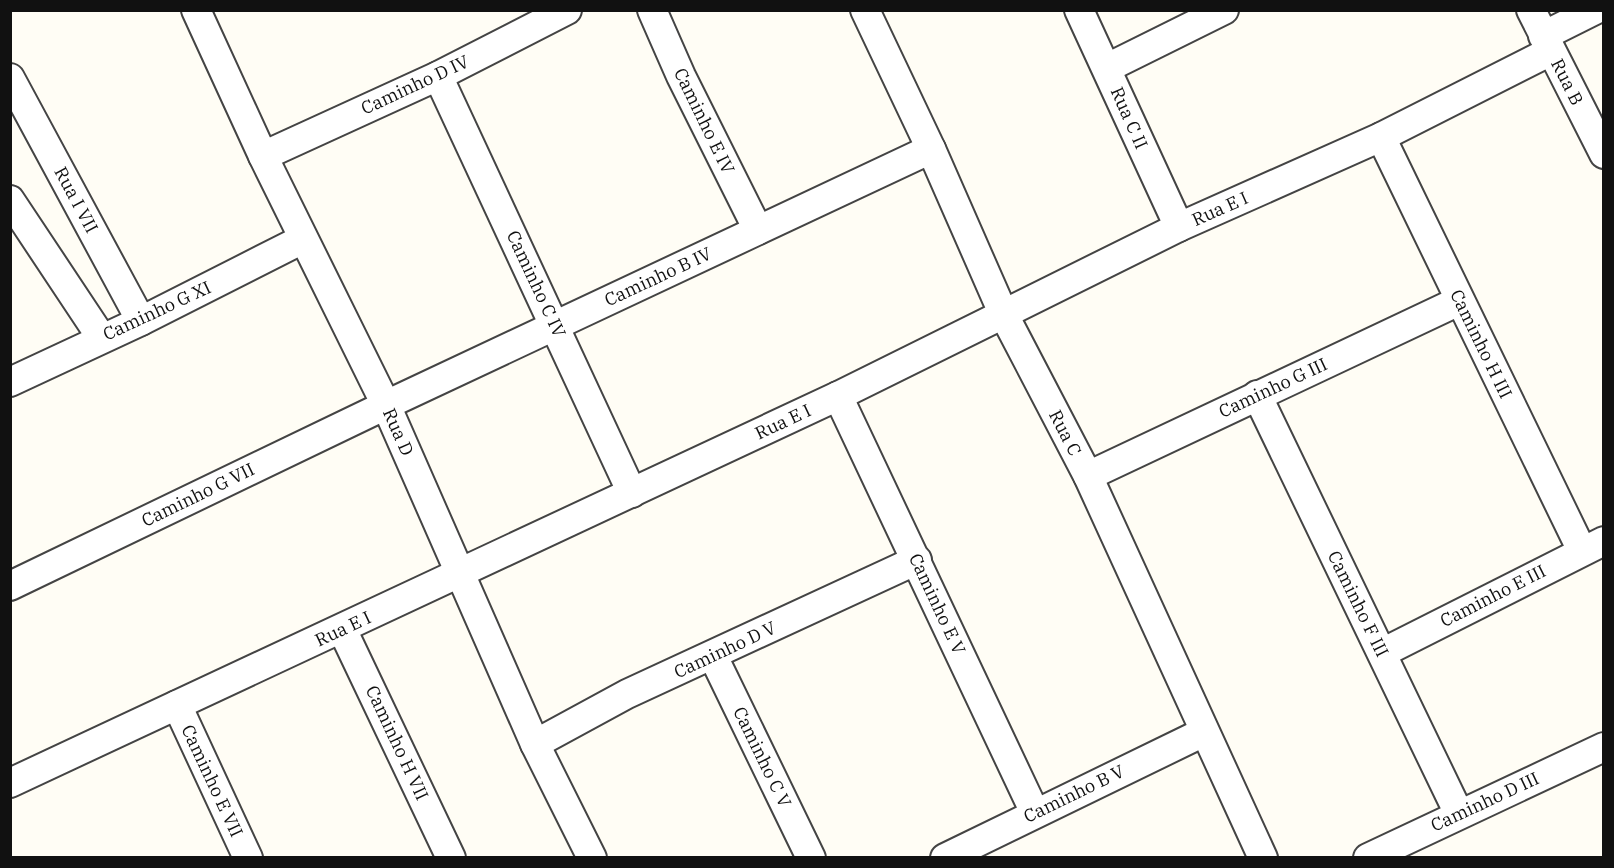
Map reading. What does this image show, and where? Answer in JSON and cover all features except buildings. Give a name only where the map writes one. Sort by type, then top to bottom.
[{"type":"street","name":"Rua D","points":[[196,10],[263,156],[386,405],[535,744],[592,858]]},
{"type":"street","name":"Caminho D IV","points":[[263,156],[438,75],[567,10]]},
{"type":"street","name":"Caminho E IV","points":[[652,10],[681,76],[758,230]]},
{"type":"street","name":"Rua C","points":[[865,10],[931,149],[1003,313],[1088,476],[1263,858]]},
{"type":"street","name":"Rua C II","points":[[1079,10],[1179,227]]},
{"type":"street","points":[[1107,68],[1224,10]]},
{"type":"street","name":"Rua E I","points":[[10,783],[838,396],[1179,227],[1381,137],[1542,32],[1595,10]]},
{"type":"street","name":"Rua B","points":[[1542,32],[1604,154]]},
{"type":"street","name":"Caminho C IV","points":[[438,75],[632,493]]},
{"type":"street","name":"Rua I VII","points":[[10,78],[141,321]]},
{"type":"street","name":"Caminho H III","points":[[1381,137],[1459,301],[1593,546]]},
{"type":"street","name":"Caminho B IV","points":[[386,405],[931,149]]},
{"type":"street","points":[[12,207],[101,338]]},
{"type":"street","name":"Caminho G XI","points":[[10,382],[141,321],[303,239]]},
{"type":"street","name":"Caminho G III","points":[[1088,476],[1459,301]]},
{"type":"street","name":"Caminho F III","points":[[1257,395],[1458,814]]},
{"type":"street","name":"Caminho E V","points":[[838,396],[1035,813]]},
{"type":"street","name":"Caminho G VII","points":[[10,586],[386,405]]},
{"type":"street","name":"Caminho E III","points":[[1382,653],[1593,546]]},
{"type":"street","name":"Caminho D V","points":[[535,744],[627,694],[917,560]]},
{"type":"street","name":"Caminho H VII","points":[[342,629],[451,858]]},
{"type":"street","name":"Caminho C V","points":[[713,656],[811,858]]},
{"type":"street","name":"Caminho E VII","points":[[177,705],[248,858]]},
{"type":"street","name":"Caminho B V","points":[[945,858],[1204,732]]},
{"type":"street","name":"Caminho D III","points":[[1368,858],[1604,747]]}]
